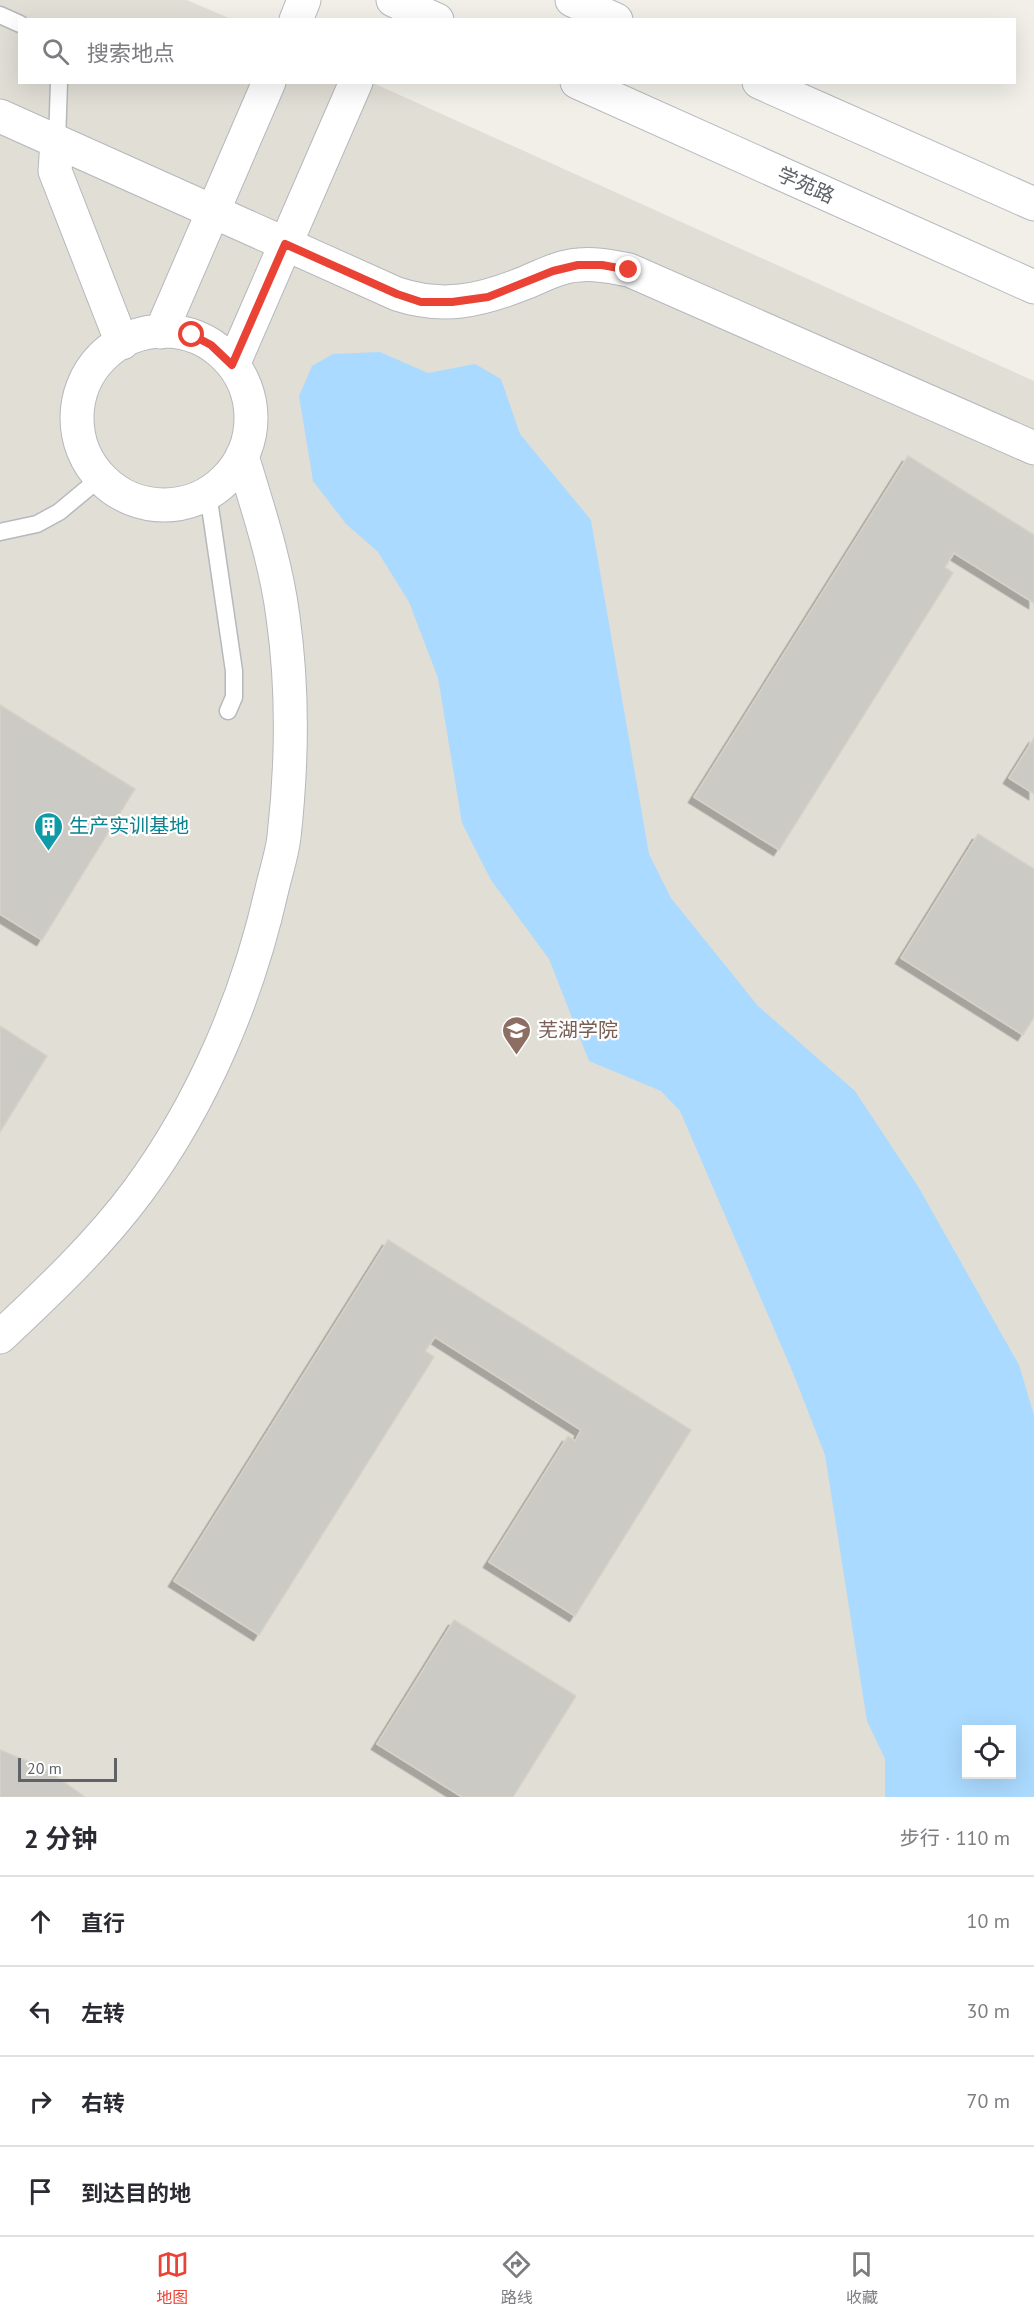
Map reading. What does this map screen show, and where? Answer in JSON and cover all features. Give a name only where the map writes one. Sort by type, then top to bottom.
[{"type":"street","points":[[297,18],[304,0]]},
{"type":"street","points":[[385,18],[393,0],[433,18]]},
{"type":"street","points":[[572,0],[612,18]]},
{"type":"street","points":[[161,332],[267,84]]},
{"type":"street","points":[[232,365],[355,84]]},
{"type":"street","name":"学苑路","points":[[581,84],[1034,287]]},
{"type":"street","points":[[764,84],[1034,204]]},
{"type":"street","points":[[0,116],[397,294],[421,302],[452,302],[488,297],[553,271],[578,265],[602,265],[629,270],[1034,448]]},
{"type":"street","points":[[57,142],[55,171],[122,343]]},
{"type":"street","points":[[150,332],[161,332],[192,335],[211,345],[232,365],[247,394],[250,415],[249,436],[242,456],[231,474],[197,499],[177,504],[156,505],[136,501],[117,492],[100,478],[88,462],[80,442],[77,422],[79,401],[85,381],[97,363],[112,349],[130,338],[150,332]]},
{"type":"street","points":[[0,1337],[94,1245],[138,1191],[180,1126],[218,1052],[245,983],[267,912],[284,838],[290,688],[283,616],[268,543],[242,456]]},
{"type":"lane","points":[[0,15],[18,23]]},
{"type":"lane","points":[[57,142],[59,84]]},
{"type":"lane","points":[[0,532],[37,524],[59,512],[100,478]]},
{"type":"lane","points":[[208,493],[234,671],[234,697],[228,711]]},
{"type":"shaded area","name":"芜湖学院","points":[[0,0],[187,0],[229,18],[18,18],[18,84],[375,84],[1034,381],[1034,1797],[0,1797]]},
{"type":"water","points":[[380,352],[428,373],[475,364],[501,379],[520,434],[591,520],[649,854],[671,898],[758,1006],[855,1091],[919,1188],[1019,1365],[1034,1415],[1034,1797],[885,1797],[885,1759],[867,1721],[825,1455],[793,1373],[680,1111],[661,1091],[589,1061],[549,959],[491,880],[462,823],[438,678],[409,602],[378,552],[346,524],[313,481],[299,396],[312,366],[333,354]]},
{"type":"building","points":[[908,456],[1034,535],[1034,603],[954,553],[945,567],[953,573],[779,850],[694,797]]},
{"type":"building","name":"生产实训基地","points":[[0,705],[135,789],[42,940],[0,914]]},
{"type":"building","points":[[1034,738],[1034,794],[1009,778]]},
{"type":"building","points":[[978,834],[1034,869],[1034,1017],[1023,1035],[901,958]]},
{"type":"building","points":[[0,1026],[47,1056],[0,1132]]},
{"type":"building","points":[[388,1240],[691,1430],[575,1616],[489,1562],[568,1436],[575,1441],[581,1430],[435,1337],[425,1351],[434,1357],[259,1635],[174,1581]]},
{"type":"building","points":[[454,1620],[576,1696],[513,1797],[462,1797],[377,1744]]},
{"type":"building","points":[[0,1750],[44,1768],[85,1797],[0,1797]]},
{"type":"place","name":"生产实训基地","points":[[48,852]]},
{"type":"place","name":"芜湖学院","points":[[517,1056]]},
{"type":"route","points":[[192,335],[211,345],[232,365],[285,244],[397,294],[421,302],[452,302],[488,297],[553,271],[578,265],[602,265],[629,270]]}]
